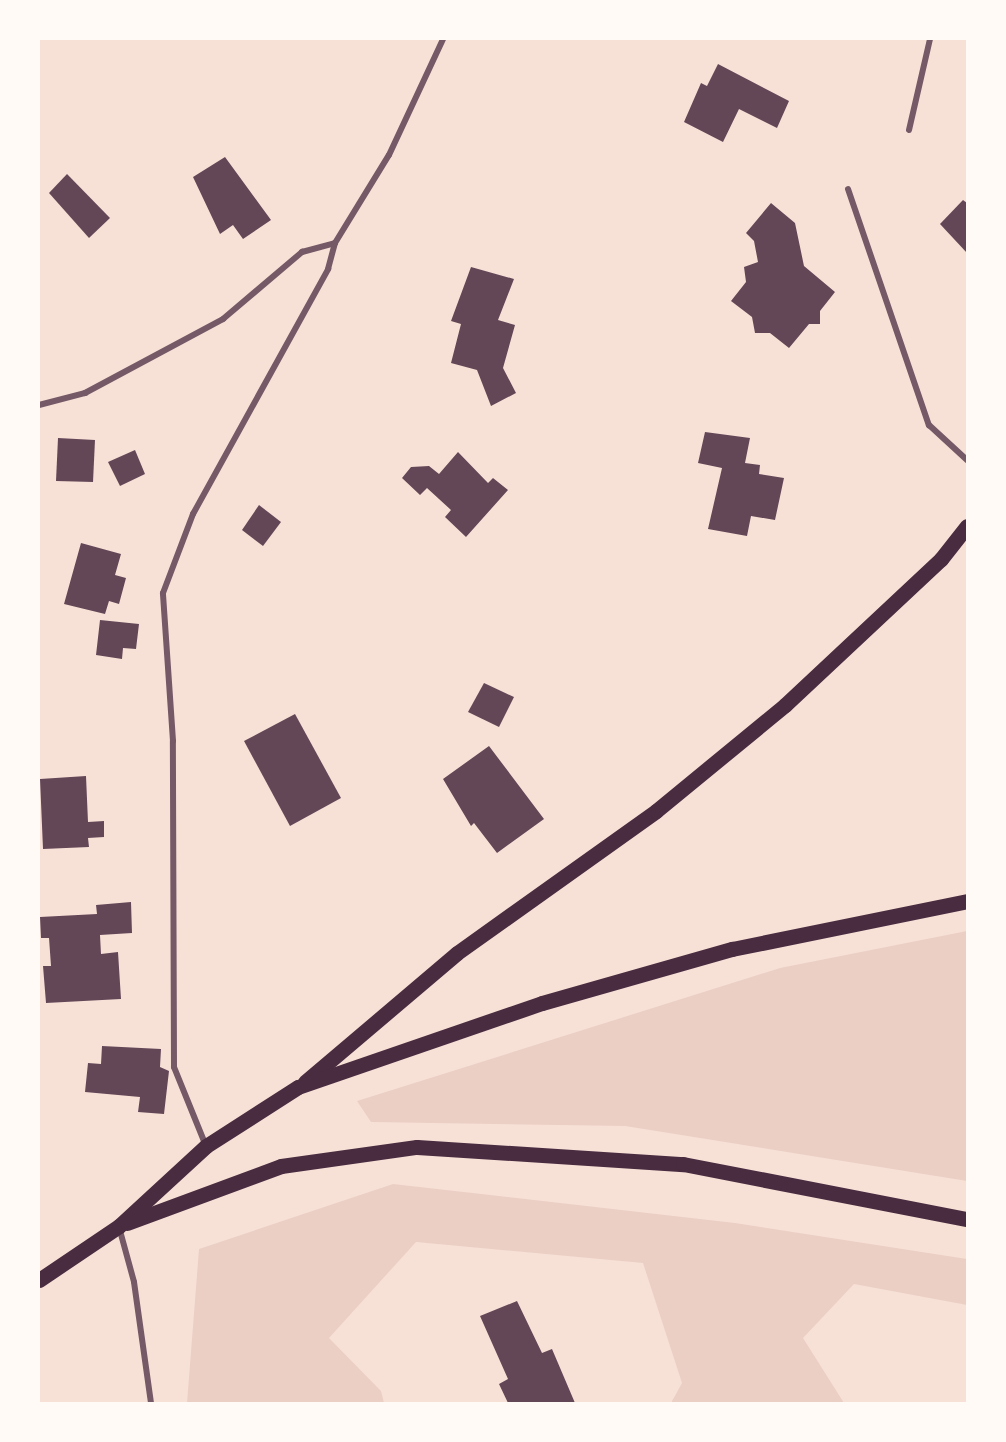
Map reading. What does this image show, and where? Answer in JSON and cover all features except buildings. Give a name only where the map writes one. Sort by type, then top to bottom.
[{"type":"main road","points":[[39,1280],[119,1226],[206,1146],[298,1087],[457,953],[656,811],[785,705],[941,559],[967,526]]},
{"type":"main road","points":[[298,1087],[542,1003],[732,949],[967,901]]},
{"type":"main road","points":[[119,1226],[281,1166],[417,1147],[683,1164],[967,1219]]},
{"type":"street","points":[[206,1146],[174,1067],[173,741],[163,593],[193,514],[328,269],[335,243],[389,155],[443,39]]},
{"type":"street","points":[[909,130],[930,39]]},
{"type":"street","points":[[848,189],[929,425],[967,460]]},
{"type":"street","points":[[39,405],[85,393],[223,319],[302,252],[335,243]]},
{"type":"street","points":[[119,1226],[134,1282],[151,1403]]},
{"type":"shaded area","points":[[967,931],[967,1181],[625,1126],[371,1122],[357,1101],[780,968]]},
{"type":"shaded area","points":[[393,1184],[735,1223],[967,1259],[967,1305],[854,1284],[803,1338],[844,1403],[671,1403],[682,1383],[643,1263],[416,1242],[329,1338],[381,1391],[384,1403],[187,1403],[199,1249]]}]
